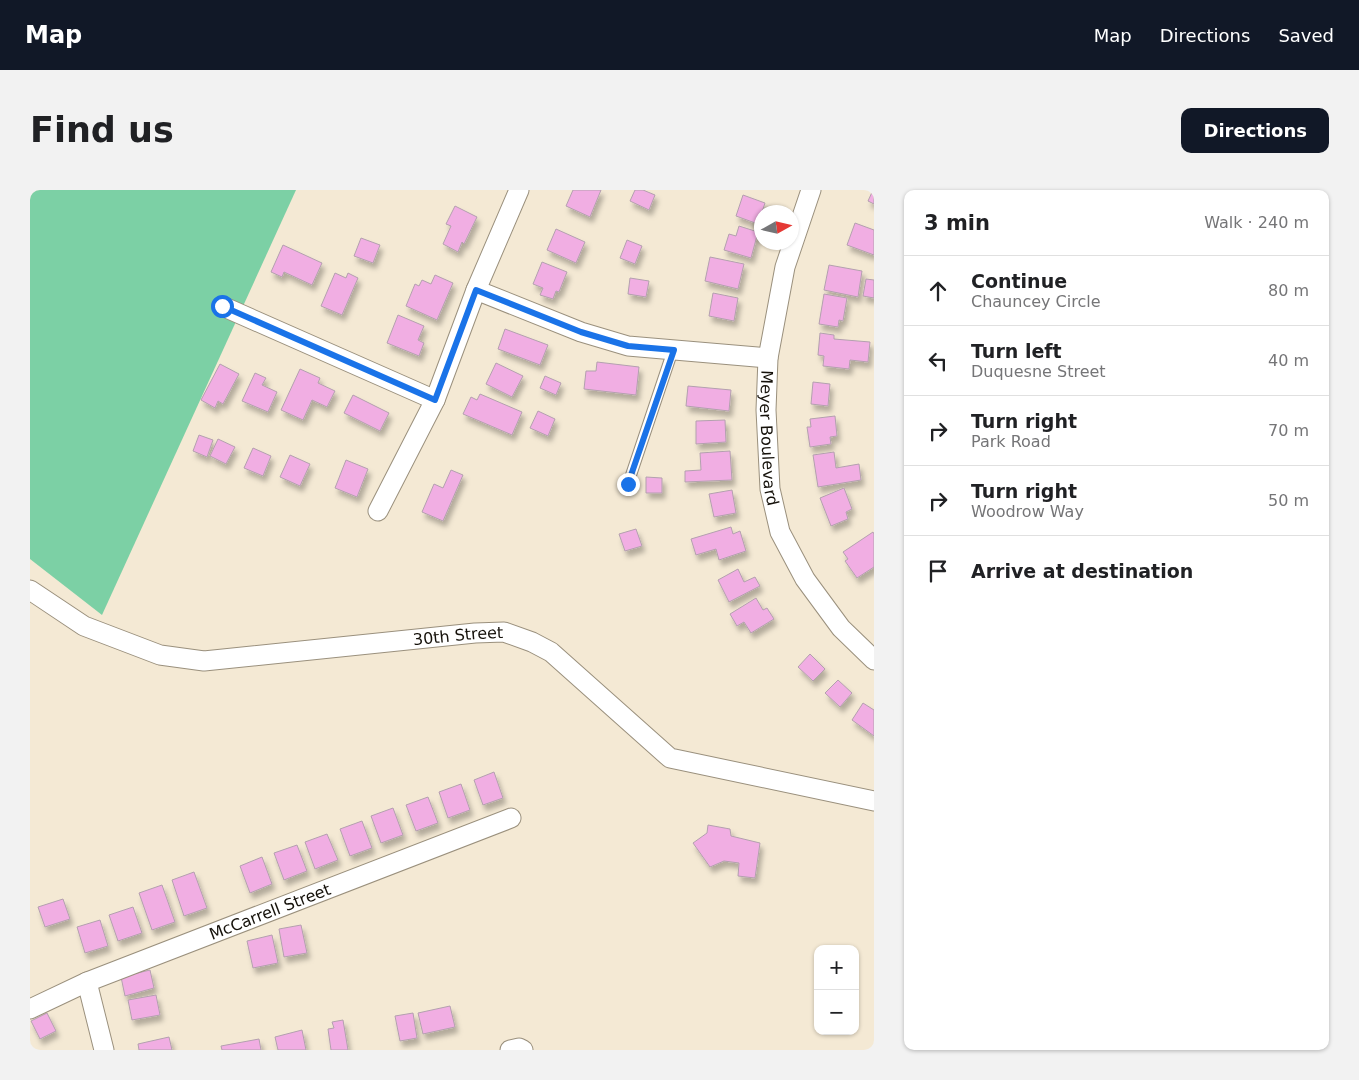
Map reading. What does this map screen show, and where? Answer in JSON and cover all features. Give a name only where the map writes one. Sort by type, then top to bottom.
[{"type":"street","points":[[378,511],[435,400],[476,290],[519,190]]},
{"type":"street","name":"Meyer Boulevard","points":[[811,190],[785,266],[768,358],[766,410],[770,488],[780,532],[805,579],[841,628],[874,660]]},
{"type":"street","points":[[476,290],[581,332],[628,346],[768,358]]},
{"type":"street","points":[[222,306],[435,400]]},
{"type":"street","name":"30th Street","points":[[30,590],[84,626],[160,655],[204,661],[504,632],[532,642],[552,652],[670,758],[865,800]]},
{"type":"street","name":"McCarrell Street","points":[[30,1009],[88,982],[511,818]]},
{"type":"street","points":[[88,982],[104,1050]]},
{"type":"street","points":[[510,1050],[519,1048],[523,1050]]},
{"type":"lane","points":[[628,484],[674,350]]},
{"type":"green space","points":[[30,190],[296,190],[102,615],[30,559]]},
{"type":"building","points":[[573,190],[601,190],[590,217],[566,206]]},
{"type":"building","points":[[635,190],[643,190],[655,195],[649,210],[630,201]]},
{"type":"building","points":[[874,190],[874,204],[868,201]]},
{"type":"building","points":[[743,195],[765,203],[764,205],[754,205],[754,223],[736,216]]},
{"type":"building","points":[[455,206],[477,217],[458,252],[443,244],[451,226],[446,224]]},
{"type":"building","points":[[855,223],[874,230],[874,255],[847,245]]},
{"type":"building","points":[[739,226],[754,231],[754,247],[751,258],[724,250],[729,234],[736,236]]},
{"type":"building","points":[[556,229],[585,242],[576,263],[547,250]]},
{"type":"building","points":[[361,238],[380,245],[373,263],[354,256]]},
{"type":"building","points":[[627,240],[642,246],[635,264],[620,258]]},
{"type":"building","points":[[283,245],[322,263],[312,285],[284,272],[282,277],[271,272]]},
{"type":"building","points":[[710,257],[744,264],[738,289],[705,281]]},
{"type":"building","points":[[542,262],[567,272],[559,292],[556,291],[553,299],[540,295],[543,288],[533,284]]},
{"type":"building","points":[[829,265],[862,271],[858,297],[824,290]]},
{"type":"building","points":[[335,273],[346,278],[348,273],[358,278],[342,315],[321,306]]},
{"type":"building","points":[[435,275],[453,283],[437,320],[406,306],[415,284],[419,286],[422,280],[431,284]]},
{"type":"building","points":[[630,278],[649,281],[646,297],[628,294]]},
{"type":"building","points":[[866,279],[874,280],[874,298],[863,296]]},
{"type":"building","points":[[713,293],[738,298],[734,321],[709,316]]},
{"type":"building","points":[[824,294],[847,298],[843,321],[839,320],[838,327],[819,324]]},
{"type":"building","points":[[398,315],[424,326],[418,340],[424,343],[419,356],[387,343]]},
{"type":"building","points":[[505,329],[548,345],[540,365],[498,349]]},
{"type":"building","points":[[820,333],[834,335],[834,339],[870,342],[868,362],[850,360],[849,369],[823,366],[824,356],[818,355]]},
{"type":"building","points":[[597,362],[639,367],[636,395],[584,389],[586,371],[596,371]]},
{"type":"building","points":[[496,363],[523,376],[512,397],[486,384]]},
{"type":"building","points":[[220,364],[239,374],[223,404],[218,401],[215,408],[201,400]]},
{"type":"building","points":[[300,369],[320,378],[318,383],[335,391],[327,407],[312,400],[303,420],[281,410]]},
{"type":"building","points":[[255,373],[266,378],[262,385],[277,392],[268,412],[242,401]]},
{"type":"building","points":[[545,376],[561,383],[556,395],[540,388]]},
{"type":"building","points":[[813,382],[830,384],[828,406],[811,404]]},
{"type":"building","points":[[688,386],[731,390],[729,411],[686,406]]},
{"type":"building","points":[[480,394],[522,412],[512,435],[463,414],[471,397],[477,400]]},
{"type":"building","points":[[353,395],[389,413],[380,431],[344,413]]},
{"type":"building","points":[[538,411],[555,419],[548,436],[530,428]]},
{"type":"building","points":[[835,416],[837,436],[830,437],[831,444],[810,447],[807,427],[811,427],[810,419]]},
{"type":"building","points":[[725,420],[726,442],[696,444],[696,421]]},
{"type":"building","points":[[199,435],[213,440],[207,457],[193,451]]},
{"type":"building","points":[[218,439],[235,447],[226,464],[210,456]]},
{"type":"building","points":[[253,448],[271,456],[263,476],[244,468]]},
{"type":"building","points":[[730,451],[732,480],[685,482],[685,471],[701,470],[700,453]]},
{"type":"building","points":[[834,452],[836,468],[859,464],[861,480],[818,487],[813,455]]},
{"type":"building","points":[[290,455],[310,464],[300,486],[280,477]]},
{"type":"building","points":[[346,460],[368,469],[357,497],[335,488]]},
{"type":"building","points":[[451,470],[463,475],[443,521],[422,512],[434,484],[443,488]]},
{"type":"building","points":[[646,477],[662,478],[662,493],[646,493]]},
{"type":"building","points":[[844,488],[852,509],[846,512],[848,519],[831,526],[820,498]]},
{"type":"building","points":[[732,490],[736,513],[714,517],[709,494]]},
{"type":"building","points":[[731,527],[733,534],[740,531],[746,551],[719,560],[716,549],[696,555],[691,539]]},
{"type":"building","points":[[636,529],[642,546],[625,551],[619,534]]},
{"type":"building","points":[[873,532],[874,567],[857,578],[845,561],[848,559],[843,552]]},
{"type":"building","points":[[738,569],[744,582],[755,577],[760,586],[729,602],[718,580]]},
{"type":"building","points":[[756,598],[763,610],[767,608],[774,619],[751,633],[744,622],[737,626],[730,614]]},
{"type":"building","points":[[810,654],[825,669],[813,681],[798,667]]},
{"type":"building","points":[[838,680],[852,693],[840,707],[825,693]]},
{"type":"building","points":[[863,703],[874,710],[874,736],[852,720]]},
{"type":"building","points":[[494,772],[503,798],[483,805],[474,780]]},
{"type":"building","points":[[461,784],[470,810],[448,818],[439,792]]},
{"type":"building","points":[[428,797],[438,823],[416,831],[406,805]]},
{"type":"building","points":[[393,808],[403,835],[381,843],[371,816]]},
{"type":"building","points":[[362,821],[372,848],[350,856],[340,829]]},
{"type":"building","points":[[708,825],[730,829],[731,836],[760,843],[755,878],[738,876],[739,863],[724,861],[710,867],[693,843],[707,833]]},
{"type":"building","points":[[327,834],[338,860],[315,869],[305,842]]},
{"type":"building","points":[[297,845],[307,871],[284,880],[274,853]]},
{"type":"building","points":[[262,857],[272,884],[250,893],[240,866]]},
{"type":"building","points":[[194,872],[207,908],[184,916],[172,880]]},
{"type":"building","points":[[162,885],[175,922],[152,930],[139,893]]},
{"type":"building","points":[[63,899],[70,919],[45,927],[38,907]]},
{"type":"building","points":[[133,907],[142,933],[118,941],[109,915]]},
{"type":"building","points":[[100,920],[108,946],[85,953],[77,927]]},
{"type":"building","points":[[301,925],[307,953],[284,957],[279,929]]},
{"type":"building","points":[[272,935],[278,963],[253,968],[247,941]]},
{"type":"building","points":[[150,970],[154,988],[125,996],[121,977]]},
{"type":"building","points":[[156,995],[160,1015],[132,1020],[128,1000]]},
{"type":"building","points":[[450,1006],[455,1027],[423,1034],[418,1013]]},
{"type":"building","points":[[47,1013],[56,1031],[40,1039],[31,1021]]},
{"type":"building","points":[[413,1013],[417,1038],[400,1041],[395,1016]]},
{"type":"building","points":[[343,1020],[348,1050],[331,1050],[328,1029],[334,1028],[332,1022]]},
{"type":"building","points":[[302,1030],[306,1050],[278,1050],[275,1037]]},
{"type":"building","points":[[169,1037],[172,1050],[139,1050],[138,1044]]},
{"type":"building","points":[[259,1039],[261,1050],[222,1050],[221,1046]]},
{"type":"route","points":[[222,306],[435,400],[476,290],[581,332],[628,346],[674,350],[628,484]]}]
